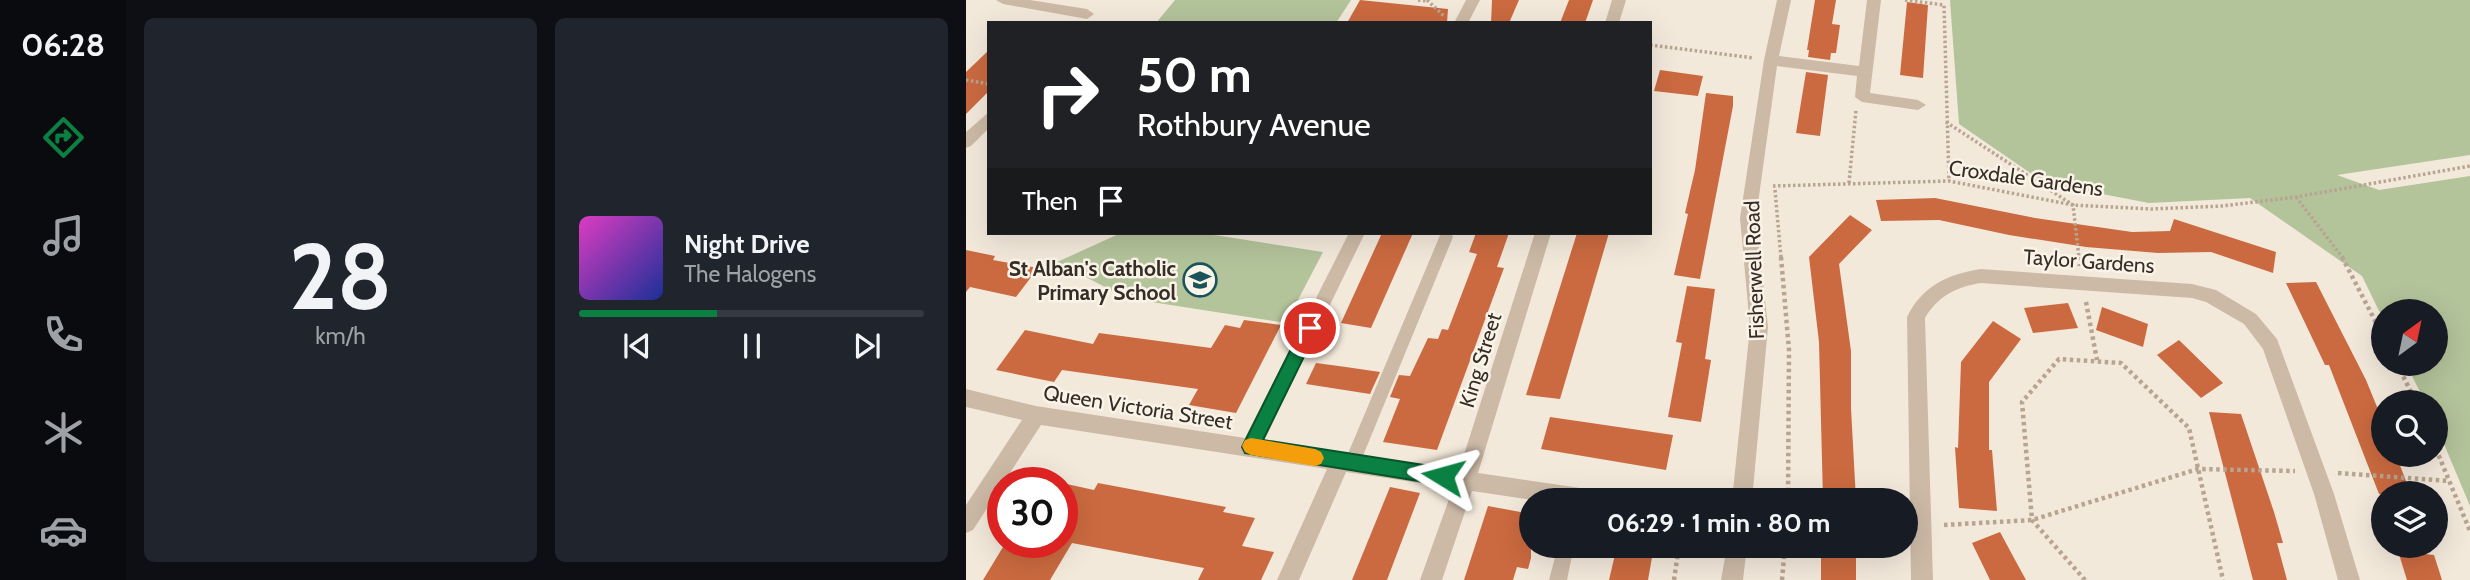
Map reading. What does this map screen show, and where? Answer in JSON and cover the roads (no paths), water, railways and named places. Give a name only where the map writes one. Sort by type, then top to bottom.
[{"type":"street","points":[[1003,0],[1082,18],[1099,0]]},
{"type":"street","points":[[1462,21],[1473,0]]},
{"type":"street","points":[[1613,21],[1619,0]]},
{"type":"street","name":"Fisherwell Road","points":[[1743,488],[1759,327],[1749,246],[1752,184],[1770,60],[1784,0]]},
{"type":"street","points":[[1874,0],[1862,97],[1918,104]]},
{"type":"street","points":[[1770,60],[1865,72]]},
{"type":"street","points":[[966,142],[987,120]]},
{"type":"street","points":[[1251,447],[1356,235]]},
{"type":"street","name":"King Street","points":[[1431,580],[1466,480],[1543,235]]},
{"type":"street","name":"Taylor Gardens","points":[[1922,580],[1914,334],[1916,317],[1924,302],[1938,288],[1959,279],[1981,276],[2192,291],[2210,295],[2250,319],[2270,345],[2316,472],[2348,580]]},
{"type":"street","name":"Queen Victoria Street","points":[[966,398],[1036,415],[1519,489]]},
{"type":"street","points":[[966,523],[1036,415]]},
{"type":"street","points":[[1287,580],[1346,463]]},
{"type":"street","points":[[1732,580],[1735,558]]},
{"type":"lane","points":[[1346,463],[1447,237]]},
{"type":"lane","points":[[1558,580],[1563,558]]},
{"type":"place","name":"St Alban's Catholic Primary School","points":[[1200,280]]}]
